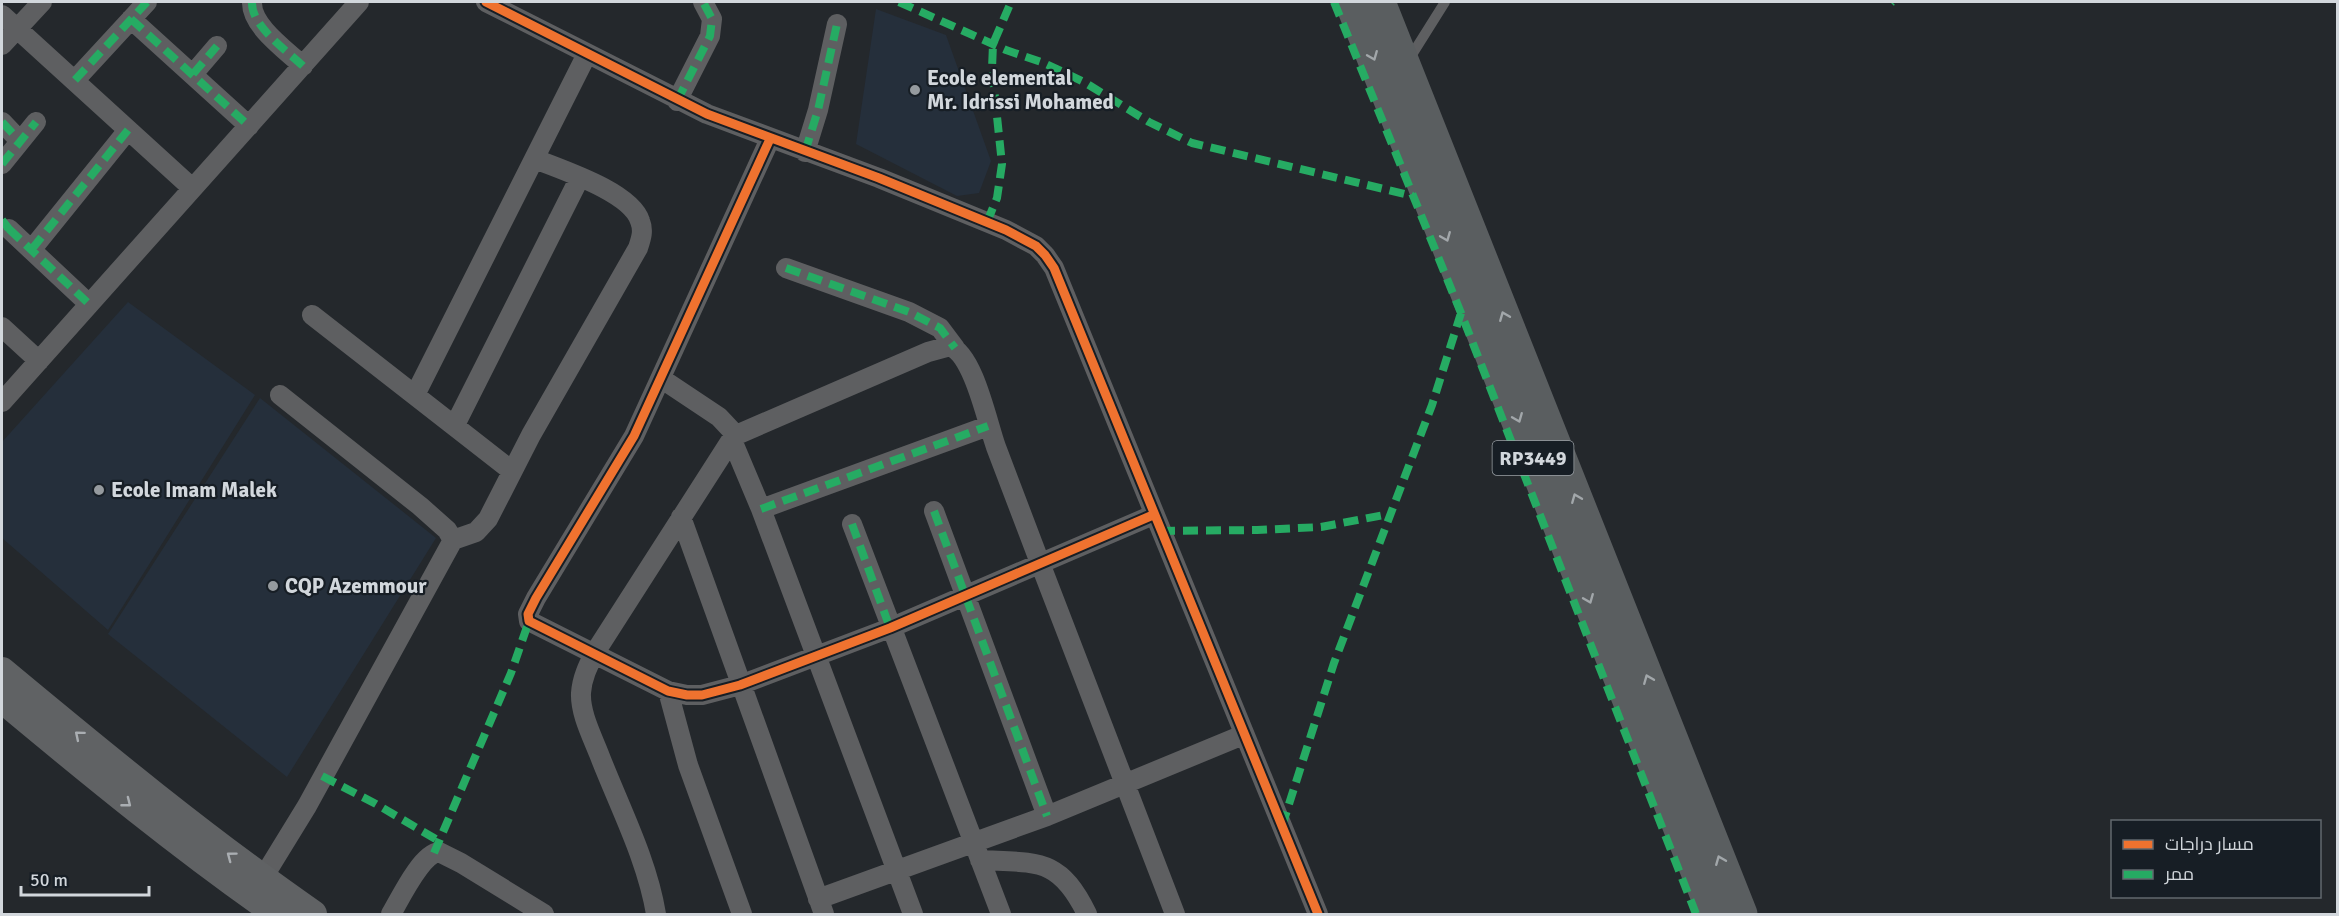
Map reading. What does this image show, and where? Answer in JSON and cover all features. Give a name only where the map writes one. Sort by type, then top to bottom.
[{"type":"highway","name":"RP3449","points":[[1351,2],[1714,915]]},
{"type":"highway","name":"RP3449","points":[[1379,2],[1741,915]]},
{"type":"main road","points":[[2,671],[152,794],[257,888],[277,915]]},
{"type":"main road","points":[[2,699],[100,782],[181,845],[257,888],[313,915]]},
{"type":"street","points":[[2,45],[42,2]]},
{"type":"street","points":[[75,80],[147,2]]},
{"type":"street","points":[[252,2],[252,13],[260,25],[303,66]]},
{"type":"street","points":[[2,402],[359,2]]},
{"type":"street","points":[[486,2],[678,101],[770,139],[879,178],[1015,233],[1046,255],[1069,305],[1318,915]]},
{"type":"street","points":[[678,101],[710,36],[712,19],[704,2]]},
{"type":"street","points":[[2,15],[192,188]]},
{"type":"street","points":[[131,19],[249,126]]},
{"type":"street","points":[[806,152],[837,24]]},
{"type":"street","points":[[193,74],[217,46]]},
{"type":"street","points":[[415,394],[587,54]]},
{"type":"street","points":[[2,122],[20,141]]},
{"type":"street","points":[[2,165],[36,122]]},
{"type":"street","points":[[32,249],[128,130]]},
{"type":"street","points":[[770,139],[634,436],[536,598],[528,614],[528,620],[668,691],[702,695],[740,685],[890,628],[1039,562],[1153,515]]},
{"type":"street","points":[[257,888],[307,806],[453,540],[482,528],[488,519],[572,361],[625,272],[642,236],[640,221],[630,206],[610,192],[580,177],[535,159]]},
{"type":"street","points":[[455,425],[580,177]]},
{"type":"street","points":[[4,229],[32,249],[89,304]]},
{"type":"street","points":[[786,268],[909,312],[940,328],[959,351],[979,393],[988,426],[1039,562],[1069,634],[1175,915]]},
{"type":"street","points":[[312,315],[512,471]]},
{"type":"street","points":[[2,327],[39,361]]},
{"type":"street","points":[[656,915],[642,864],[583,709],[581,695],[583,679],[594,654],[733,438],[928,352],[950,346],[955,348]]},
{"type":"street","points":[[662,379],[719,417],[733,430],[733,438],[913,915]]},
{"type":"street","points":[[280,395],[420,506],[447,530],[453,540]]},
{"type":"street","points":[[761,509],[988,426]]},
{"type":"street","points":[[934,511],[1047,816]]},
{"type":"street","points":[[681,517],[821,907],[896,871],[977,852],[1047,816],[1243,735]]},
{"type":"street","points":[[852,524],[1001,915]]},
{"type":"street","points":[[668,691],[688,765],[742,915]]},
{"type":"street","points":[[391,915],[419,867],[434,852],[452,858],[544,915]]},
{"type":"street","points":[[977,852],[1032,864],[1060,874],[1074,890],[1087,915]]},
{"type":"lane","points":[[1405,66],[1445,2]]},
{"type":"shaded area","name":"Ecole elemental Mr. Idrissi Mohamed","points":[[876,9],[946,35],[991,161],[979,193],[957,196],[856,144]]},
{"type":"shaded area","name":"Ecole Imam Malek","points":[[128,302],[255,395],[108,630],[2,538],[2,442]]},
{"type":"shaded area","name":"CQP Azemmour","points":[[260,398],[436,538],[287,777],[108,634]]},
{"type":"marked path","points":[[75,80],[147,2]]},
{"type":"marked path","points":[[252,2],[253,11],[263,29],[303,66]]},
{"type":"marked path","points":[[677,101],[710,36],[712,19],[703,2]]},
{"type":"marked path","points":[[899,2],[1084,82],[1149,122],[1192,143],[1413,196]]},
{"type":"marked path","points":[[987,222],[997,198],[1002,164],[992,69],[993,44],[1011,2]]},
{"type":"marked path","points":[[1334,2],[1461,313],[1696,914]]},
{"type":"marked path","points":[[131,19],[249,126]]},
{"type":"marked path","points":[[805,152],[818,110],[837,24]]},
{"type":"marked path","points":[[193,74],[217,46]]},
{"type":"marked path","points":[[2,122],[20,141]]},
{"type":"marked path","points":[[2,164],[36,122]]},
{"type":"marked path","points":[[32,249],[128,130]]},
{"type":"marked path","points":[[2,220],[9,229],[2,238]]},
{"type":"marked path","points":[[9,229],[89,304]]},
{"type":"marked path","points":[[786,268],[909,312],[940,328],[955,348]]},
{"type":"marked path","points":[[1282,826],[1334,663],[1432,405],[1461,313]]},
{"type":"marked path","points":[[761,509],[988,426]]},
{"type":"marked path","points":[[934,511],[1047,816]]},
{"type":"marked path","points":[[1160,531],[1321,527],[1389,514]]},
{"type":"marked path","points":[[852,524],[890,628]]},
{"type":"marked path","points":[[434,853],[511,673],[529,621]]},
{"type":"marked path","points":[[322,776],[439,841]]},
{"type":"cycle path","points":[[486,2],[707,114],[879,178],[1006,230],[1036,246],[1045,255],[1054,268],[1318,914]]},
{"type":"cycle path","points":[[770,139],[634,436],[536,598],[528,614],[529,621],[668,691],[702,695],[740,685],[890,628],[1153,515]]},
{"type":"place","name":"Ecole elemental Mr. Idrissi Mohamed","points":[[915,90]]},
{"type":"place","name":"Ecole Imam Malek","points":[[99,490]]},
{"type":"place","name":"CQP Azemmour","points":[[273,586]]}]
